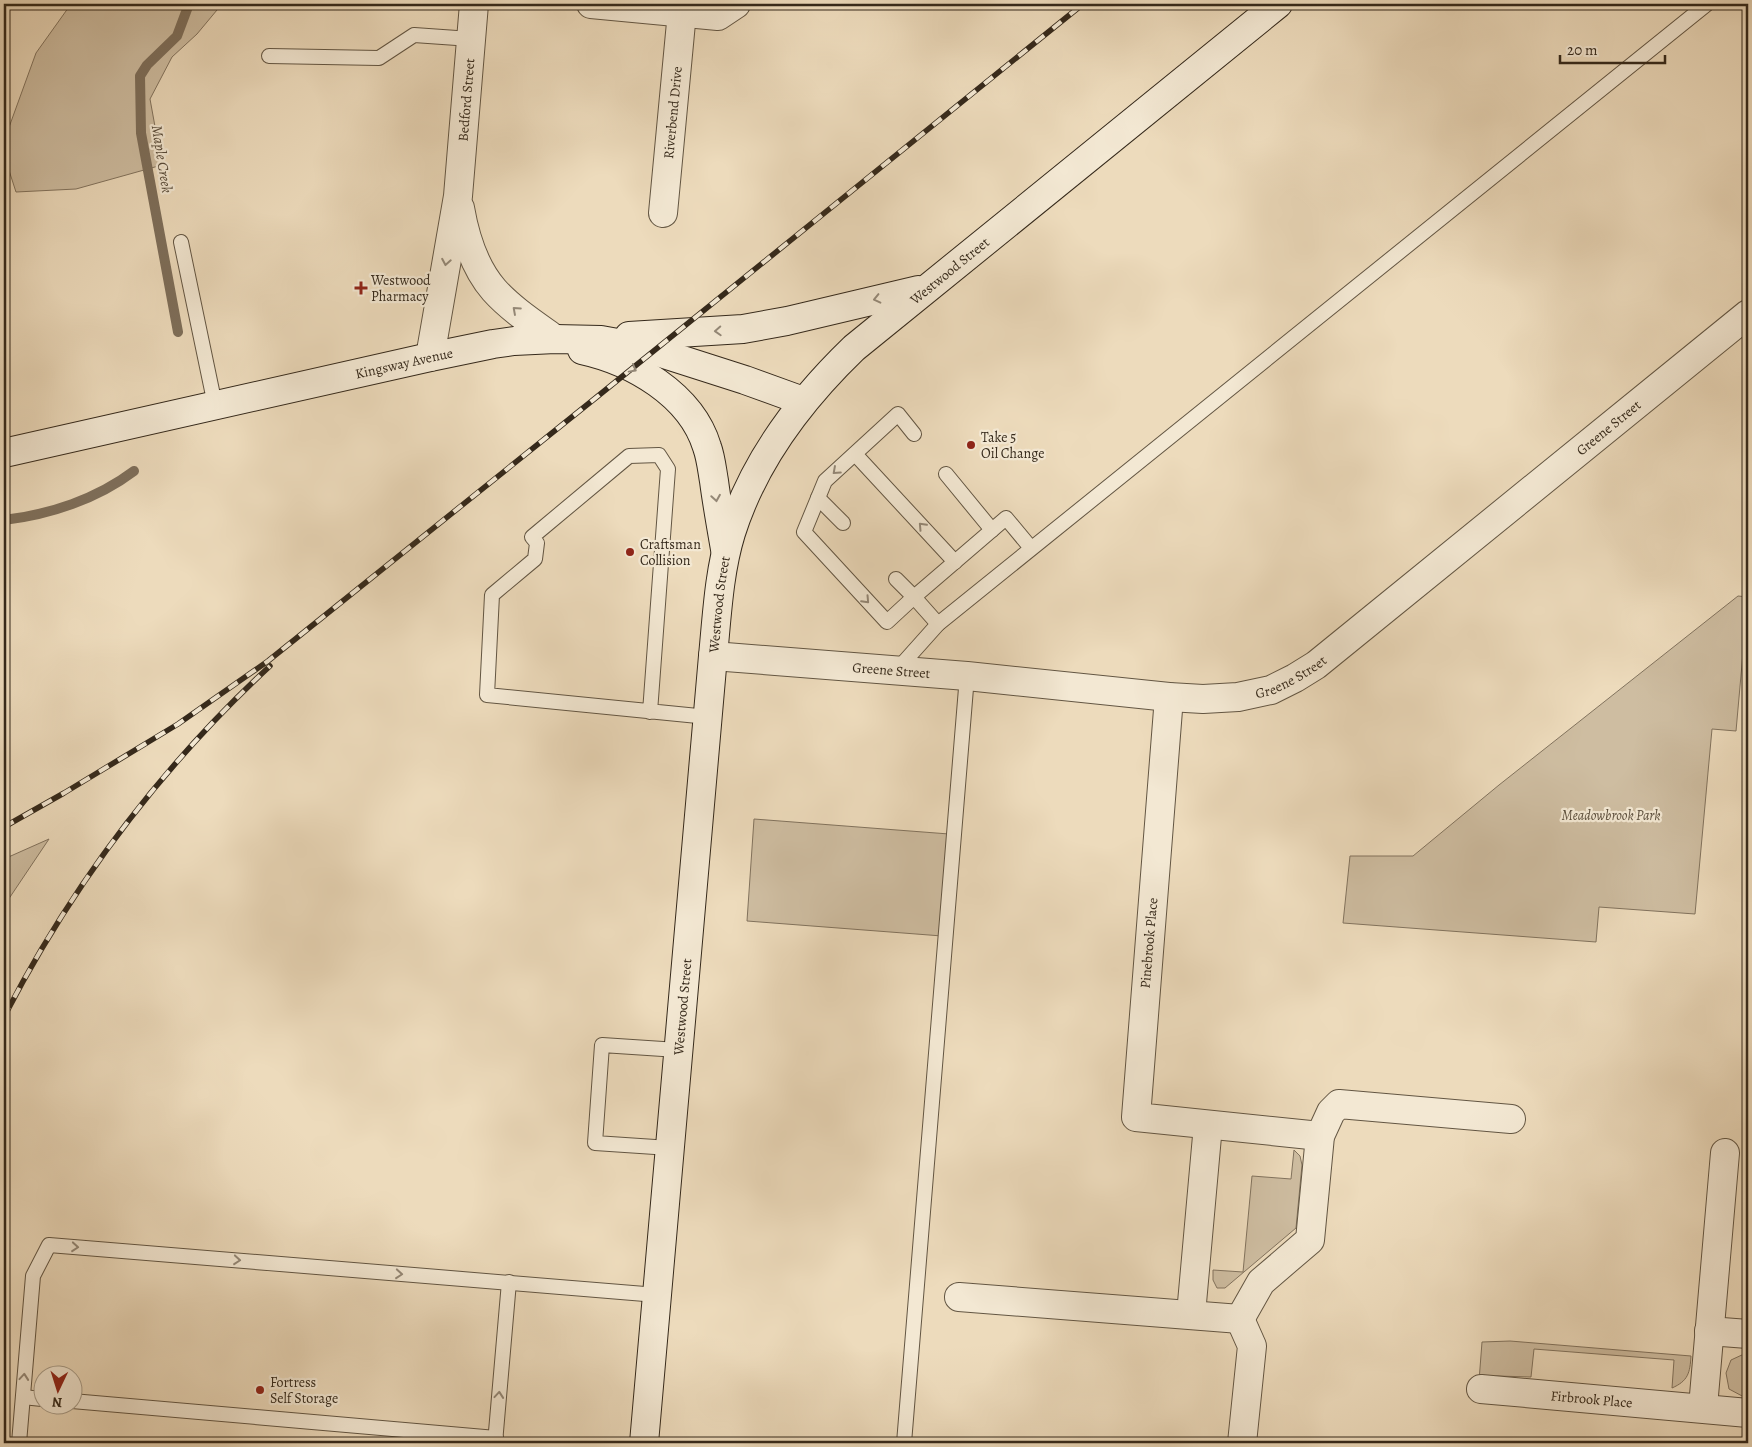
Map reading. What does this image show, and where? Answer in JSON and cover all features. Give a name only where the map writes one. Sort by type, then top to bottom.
[{"type":"street","name":"Bedford Street","points":[[430,357],[458,196],[474,4]]},
{"type":"street","points":[[591,4],[718,16],[736,4]]},
{"type":"street","name":"Westwood Street","points":[[644,1443],[720,584],[731,532],[754,478],[768,451],[803,401],[854,348],[1278,4]]},
{"type":"street","name":"Riverbend Drive","points":[[663,213],[682,12]]},
{"type":"street","name":"Bedford Street","points":[[458,196],[470,250],[483,275],[494,290],[522,316],[556,339]]},
{"type":"street","points":[[556,339],[743,329],[787,321],[925,289]]},
{"type":"street","name":"Greene Street","points":[[713,656],[895,672],[967,676],[1169,697],[1203,699],[1238,697],[1271,690],[1316,665],[1748,314]]},
{"type":"street","points":[[556,339],[627,365],[660,384],[688,411],[699,427],[708,447],[726,557]]},
{"type":"street","name":"Kingsway Avenue","points":[[4,452],[493,344],[556,339],[623,343],[645,348],[803,401]]},
{"type":"street","name":"Pinebrook Place","points":[[1169,697],[1136,1117],[1208,1126],[1320,1136]]},
{"type":"street","points":[[1240,1319],[1261,1282],[1310,1240],[1320,1136],[1338,1104],[1511,1119]]},
{"type":"street","points":[[1191,1314],[1208,1126]]},
{"type":"street","points":[[1703,1408],[1725,1153]]},
{"type":"street","points":[[959,1297],[1240,1319]]},
{"type":"street","points":[[1240,1319],[1252,1346],[1242,1443]]},
{"type":"street","points":[[1709,1331],[1748,1334]]},
{"type":"street","name":"Firbrook Place","points":[[1480,1389],[1748,1413]]},
{"type":"lane","points":[[895,672],[938,624],[1707,4]]},
{"type":"lane","points":[[269,56],[380,58],[414,35],[471,39]]},
{"type":"lane","points":[[181,242],[215,404]]},
{"type":"lane","points":[[914,434],[898,414],[825,481],[804,532],[887,622],[1006,518],[1031,548]]},
{"type":"lane","points":[[855,454],[955,562]]},
{"type":"lane","points":[[650,712],[668,469],[659,456],[630,456],[532,537],[536,543],[535,559],[492,595],[486,695],[650,712],[708,717]]},
{"type":"lane","points":[[946,474],[992,530]]},
{"type":"lane","points":[[818,498],[843,523]]},
{"type":"lane","points":[[896,578],[938,624]]},
{"type":"lane","points":[[904,1443],[967,676]]},
{"type":"lane","points":[[670,1148],[595,1143],[602,1044],[678,1050]]},
{"type":"lane","points":[[18,1443],[33,1276],[49,1245],[657,1295]]},
{"type":"lane","points":[[82,1402],[496,1440],[509,1282]]},
{"type":"lane","points":[[22,1397],[32,1398]]},
{"type":"green space","points":[[71,4],[222,4],[197,34],[172,57],[150,99],[162,165],[76,189],[16,192],[4,155],[4,141],[36,53]]},
{"type":"green space","name":"Meadowbrook Park","points":[[1738,596],[1748,597],[1736,731],[1712,729],[1695,914],[1599,907],[1596,942],[1343,923],[1350,856],[1413,856],[1499,785]]},
{"type":"green space","points":[[754,819],[949,834],[942,936],[747,921]]},
{"type":"green space","points":[[49,839],[4,906],[4,859]]},
{"type":"green space","points":[[1294,1150],[1300,1156],[1302,1165],[1296,1228],[1225,1288],[1217,1288],[1213,1280],[1213,1270],[1243,1272],[1252,1176],[1291,1179]]},
{"type":"green space","points":[[1510,1341],[1691,1356],[1691,1362],[1685,1379],[1672,1388],[1674,1360],[1534,1349],[1531,1377],[1497,1376],[1479,1381],[1482,1342]]},
{"type":"green space","points":[[1748,1354],[1748,1397],[1744,1397],[1729,1389],[1726,1373],[1731,1360]]},
{"type":"waterway","name":"Maple Creek","points":[[178,332],[141,133],[140,76],[147,65],[177,36],[189,4]]},
{"type":"waterway","name":"Maple Creek","points":[[4,520],[21,518],[72,504],[104,490],[134,471]]},
{"type":"railway","points":[[4,827],[178,724],[268,661],[1083,4]]},
{"type":"railway","points":[[4,1017],[30,968],[59,921],[89,875],[122,830],[192,745],[270,666]]},
{"type":"place","name":"Westwood Pharmacy","points":[[361,288]]},
{"type":"place","name":"Take 5 Oil Change","points":[[971,445]]},
{"type":"place","name":"Craftsman Collision","points":[[630,552]]},
{"type":"place","name":"Fortress Self Storage","points":[[260,1390]]}]
